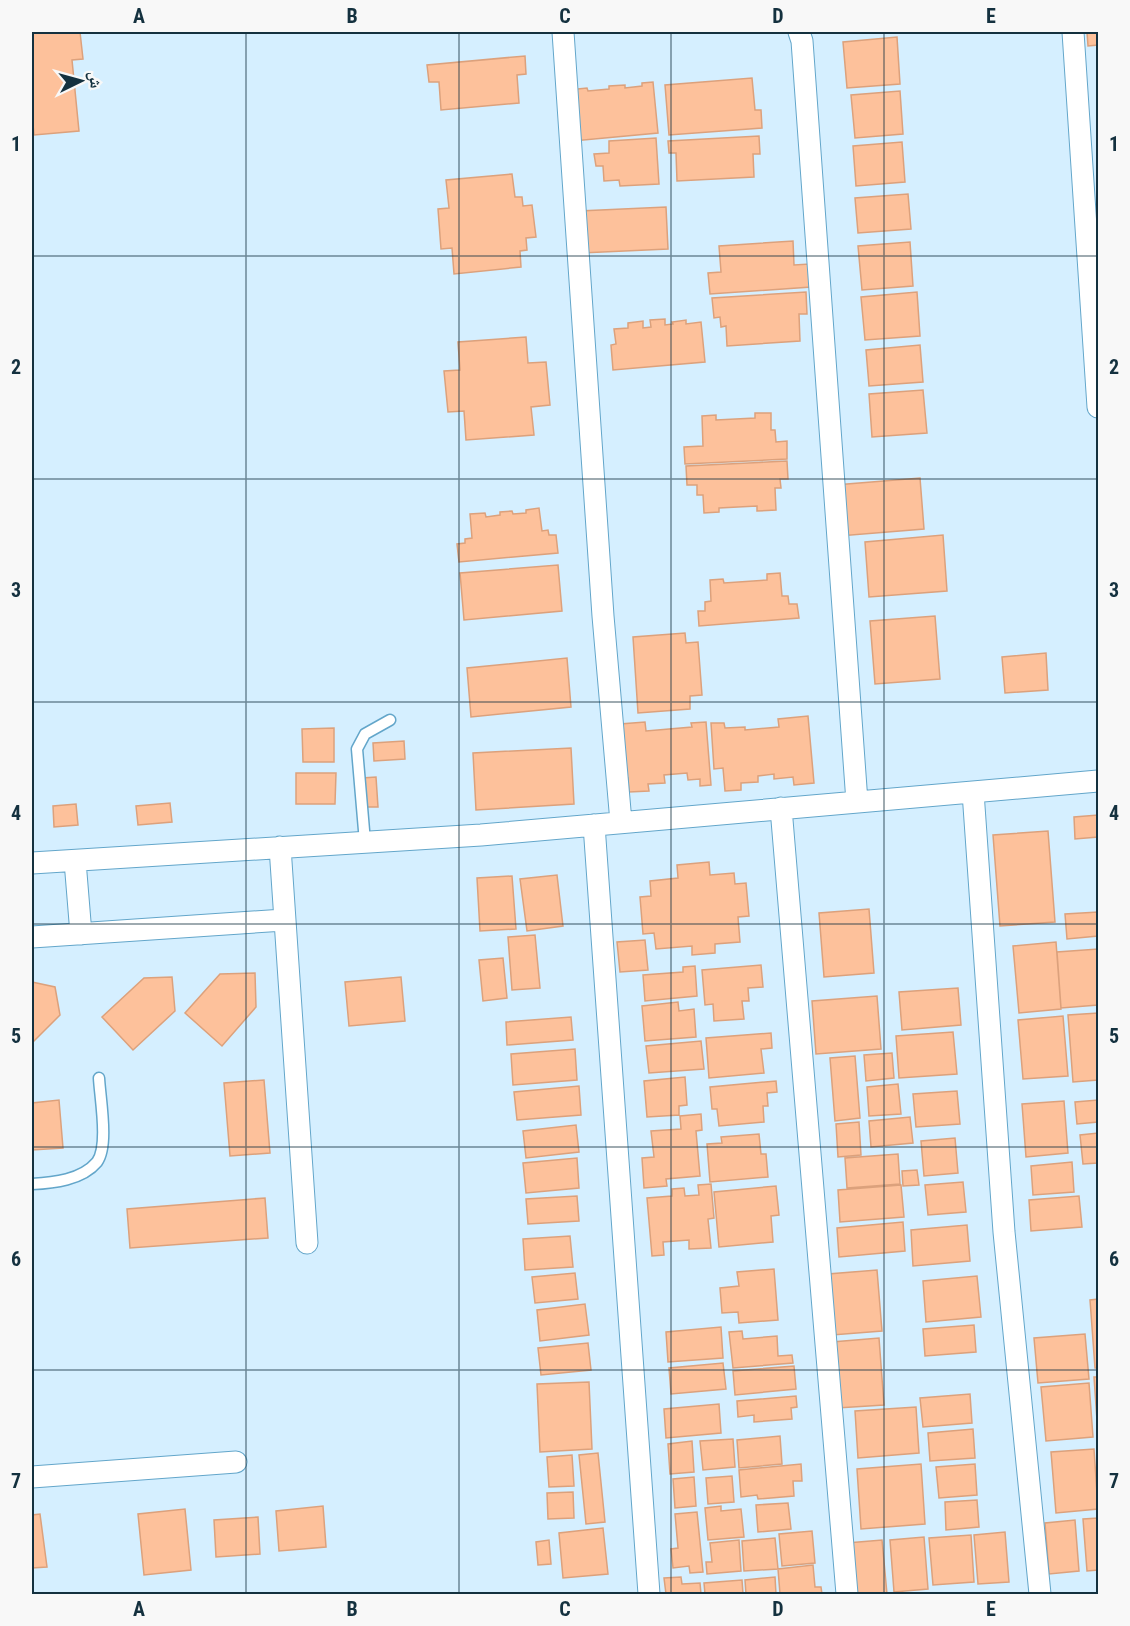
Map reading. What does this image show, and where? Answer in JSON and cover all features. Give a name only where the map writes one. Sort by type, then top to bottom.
[{"type":"street","points":[[563,32],[603,604],[621,822]]},
{"type":"street","points":[[799,32],[802,41],[857,802]]},
{"type":"street","points":[[1073,32],[1098,406]]},
{"type":"street","points":[[32,863],[594,825],[1098,781]]},
{"type":"street","points":[[973,792],[1004,1232],[1040,1594]]},
{"type":"street","points":[[781,808],[847,1594]]},
{"type":"street","points":[[594,825],[649,1594]]},
{"type":"street","points":[[280,847],[306,1243]]},
{"type":"street","points":[[75,861],[81,934]]},
{"type":"street","points":[[32,937],[284,920]]},
{"type":"street","points":[[32,1478],[236,1462]]},
{"type":"lane","points":[[365,842],[357,749],[365,734],[390,720]]},
{"type":"lane","points":[[32,1184],[53,1183],[79,1175],[97,1162],[104,1143],[99,1078]]},
{"type":"building","points":[[32,32],[80,32],[83,59],[72,60],[79,131],[34,135]]},
{"type":"building","points":[[1087,32],[1098,32],[1098,45],[1088,46]]},
{"type":"building","points":[[897,37],[900,84],[847,88],[843,42]]},
{"type":"building","points":[[525,56],[526,74],[517,75],[519,103],[441,110],[439,82],[429,82],[427,65]]},
{"type":"building","points":[[752,78],[755,110],[761,110],[762,128],[669,135],[665,85]]},
{"type":"building","points":[[653,82],[658,133],[573,141],[568,90],[587,88],[588,91],[625,85],[625,88]]},
{"type":"building","points":[[900,91],[903,134],[855,138],[851,95]]},
{"type":"building","points":[[759,136],[760,154],[753,154],[754,177],[677,181],[676,153],[669,153],[668,141]]},
{"type":"building","points":[[656,138],[659,184],[620,186],[619,180],[604,181],[603,166],[596,166],[594,154],[609,153],[609,141]]},
{"type":"building","points":[[902,142],[905,182],[856,186],[853,146]]},
{"type":"building","points":[[512,174],[515,197],[522,197],[523,206],[532,205],[536,237],[526,238],[527,250],[520,251],[521,267],[454,274],[452,248],[441,249],[438,209],[449,208],[446,180]]},
{"type":"building","points":[[908,194],[911,229],[858,233],[855,198]]},
{"type":"building","points":[[666,207],[668,249],[581,253],[579,211]]},
{"type":"building","points":[[793,241],[794,265],[810,264],[811,287],[710,294],[708,273],[721,272],[719,246]]},
{"type":"building","points":[[910,242],[913,286],[862,290],[858,246]]},
{"type":"building","points":[[806,292],[807,314],[799,314],[800,341],[727,346],[726,326],[721,327],[720,317],[714,318],[712,298]]},
{"type":"building","points":[[917,292],[920,336],[865,340],[861,297]]},
{"type":"building","points":[[665,319],[665,325],[686,320],[686,324],[701,322],[705,362],[613,370],[611,345],[616,344],[614,329],[628,328],[628,323],[643,321],[643,328],[651,327],[650,320]]},
{"type":"building","points":[[526,337],[528,363],[546,362],[550,405],[531,407],[534,435],[466,440],[464,411],[448,412],[444,371],[460,370],[458,342]]},
{"type":"building","points":[[920,345],[923,382],[869,386],[866,350]]},
{"type":"building","points":[[923,390],[927,433],[872,437],[869,394]]},
{"type":"building","points":[[755,413],[771,413],[771,430],[775,430],[776,442],[787,441],[787,459],[685,464],[684,447],[703,446],[702,416],[716,415],[716,420],[755,418]]},
{"type":"building","points":[[787,461],[788,479],[780,479],[781,488],[775,488],[776,510],[757,511],[757,506],[719,508],[719,512],[704,513],[703,495],[697,495],[697,485],[687,485],[686,466]]},
{"type":"building","points":[[920,478],[924,529],[839,536],[835,485]]},
{"type":"building","points":[[539,508],[542,531],[548,530],[549,535],[556,535],[558,553],[459,562],[457,544],[465,543],[465,539],[472,538],[470,514],[485,513],[486,517],[500,515],[500,512],[526,513],[526,510]]},
{"type":"building","points":[[943,535],[947,591],[869,597],[865,542]]},
{"type":"building","points":[[558,565],[562,611],[464,620],[460,573]]},
{"type":"building","points":[[780,573],[782,596],[788,596],[789,604],[797,604],[799,618],[699,626],[698,611],[705,611],[705,602],[711,601],[710,580],[723,579],[724,583],[767,580],[767,574]]},
{"type":"building","points":[[935,616],[940,679],[875,684],[870,621]]},
{"type":"building","points":[[685,633],[686,643],[698,642],[702,695],[690,696],[690,709],[638,713],[633,637]]},
{"type":"building","points":[[1046,653],[1048,690],[1005,693],[1002,657]]},
{"type":"building","points":[[567,658],[571,707],[471,717],[467,668]]},
{"type":"building","points":[[808,716],[814,783],[794,785],[793,777],[774,779],[774,774],[758,776],[758,782],[741,783],[741,790],[725,791],[723,768],[714,769],[711,723],[724,723],[725,728],[745,727],[745,730],[779,727],[778,719]]},
{"type":"building","points":[[645,722],[646,731],[692,727],[691,723],[706,722],[711,785],[700,786],[700,779],[688,780],[687,773],[664,775],[665,783],[648,784],[649,791],[629,792],[628,778],[625,778],[620,724]]},
{"type":"building","points":[[334,728],[334,762],[303,762],[302,729]]},
{"type":"building","points":[[404,741],[405,759],[374,761],[373,743]]},
{"type":"building","points":[[571,748],[574,804],[476,810],[473,753]]},
{"type":"building","points":[[296,773],[336,773],[335,804],[296,804]]},
{"type":"building","points":[[376,777],[378,807],[363,807],[362,778]]},
{"type":"building","points":[[170,803],[172,822],[138,825],[136,806]]},
{"type":"building","points":[[76,804],[78,825],[54,827],[53,806]]},
{"type":"building","points":[[1098,815],[1098,837],[1075,839],[1074,817]]},
{"type":"building","points":[[1048,831],[1055,922],[1000,926],[993,835]]},
{"type":"building","points":[[709,862],[710,875],[734,873],[735,884],[746,883],[749,916],[738,917],[740,942],[715,944],[715,953],[692,955],[692,946],[656,949],[654,933],[643,934],[640,897],[651,896],[650,881],[678,878],[677,865]]},
{"type":"building","points":[[557,875],[563,926],[527,931],[520,879]]},
{"type":"building","points":[[512,876],[516,929],[480,931],[477,878]]},
{"type":"building","points":[[869,909],[874,973],[824,977],[819,913]]},
{"type":"building","points":[[1098,912],[1098,936],[1067,939],[1065,914]]},
{"type":"building","points":[[535,935],[540,988],[512,990],[508,937]]},
{"type":"building","points":[[645,940],[648,970],[620,972],[617,942]]},
{"type":"building","points":[[1056,942],[1061,1009],[1019,1013],[1013,946]]},
{"type":"building","points":[[1098,949],[1098,1005],[1061,1008],[1057,952]]},
{"type":"building","points":[[503,958],[507,998],[483,1001],[479,960]]},
{"type":"building","points":[[761,965],[763,987],[748,988],[749,1001],[742,1001],[744,1019],[714,1021],[713,1004],[705,1005],[702,970]]},
{"type":"building","points":[[695,966],[697,996],[645,1001],[643,975],[683,972],[683,967]]},
{"type":"building","points":[[255,973],[256,1007],[222,1046],[185,1013],[220,974]]},
{"type":"building","points":[[172,977],[175,1011],[133,1050],[102,1017],[144,978]]},
{"type":"building","points":[[401,977],[405,1021],[349,1026],[345,982]]},
{"type":"building","points":[[32,982],[55,987],[60,1015],[32,1043]]},
{"type":"building","points":[[958,988],[961,1025],[902,1030],[899,992]]},
{"type":"building","points":[[877,996],[881,1049],[816,1054],[812,1001]]},
{"type":"building","points":[[678,1002],[679,1011],[694,1009],[696,1037],[645,1041],[642,1006]]},
{"type":"building","points":[[1098,1013],[1098,1080],[1073,1082],[1068,1015]]},
{"type":"building","points":[[1063,1016],[1068,1076],[1023,1079],[1018,1020]]},
{"type":"building","points":[[571,1017],[573,1040],[507,1045],[506,1022]]},
{"type":"building","points":[[953,1032],[957,1074],[899,1078],[896,1036]]},
{"type":"building","points":[[771,1033],[772,1048],[761,1049],[764,1073],[709,1078],[706,1038]]},
{"type":"building","points":[[701,1041],[704,1069],[649,1073],[646,1046]]},
{"type":"building","points":[[575,1049],[577,1080],[513,1085],[511,1054]]},
{"type":"building","points":[[892,1053],[894,1078],[866,1081],[864,1055]]},
{"type":"building","points":[[855,1056],[860,1118],[835,1121],[830,1058]]},
{"type":"building","points":[[685,1077],[687,1105],[679,1106],[679,1115],[647,1117],[644,1081]]},
{"type":"building","points":[[264,1080],[270,1153],[230,1156],[224,1083]]},
{"type":"building","points":[[776,1081],[777,1092],[767,1093],[768,1106],[763,1106],[764,1122],[719,1126],[717,1109],[712,1109],[710,1087]]},
{"type":"building","points":[[898,1084],[901,1114],[869,1116],[867,1087]]},
{"type":"building","points":[[579,1086],[581,1115],[517,1120],[514,1092]]},
{"type":"building","points":[[957,1091],[960,1124],[916,1127],[913,1094]]},
{"type":"building","points":[[59,1100],[63,1148],[32,1150],[32,1103]]},
{"type":"building","points":[[1098,1100],[1098,1122],[1077,1124],[1075,1102]]},
{"type":"building","points":[[1064,1101],[1068,1153],[1026,1157],[1022,1104]]},
{"type":"building","points":[[701,1114],[702,1130],[696,1131],[700,1176],[666,1179],[667,1186],[644,1188],[642,1158],[654,1157],[651,1131],[681,1129],[680,1116]]},
{"type":"building","points":[[910,1117],[913,1143],[871,1147],[869,1121]]},
{"type":"building","points":[[859,1122],[861,1155],[838,1157],[836,1124]]},
{"type":"building","points":[[576,1125],[579,1152],[526,1158],[523,1131]]},
{"type":"building","points":[[1098,1133],[1098,1163],[1083,1164],[1080,1135]]},
{"type":"building","points":[[759,1134],[761,1154],[766,1154],[768,1177],[710,1182],[707,1144],[722,1143],[721,1137]]},
{"type":"building","points":[[955,1138],[958,1173],[924,1176],[921,1141]]},
{"type":"building","points":[[898,1154],[900,1184],[847,1188],[845,1158]]},
{"type":"building","points":[[577,1158],[579,1188],[526,1193],[523,1163]]},
{"type":"building","points":[[1072,1162],[1074,1192],[1033,1195],[1031,1166]]},
{"type":"building","points":[[917,1170],[919,1185],[903,1186],[902,1171]]},
{"type":"building","points":[[963,1182],[966,1212],[928,1215],[925,1185]]},
{"type":"building","points":[[711,1184],[714,1218],[708,1219],[711,1248],[689,1249],[689,1240],[663,1242],[664,1255],[652,1256],[647,1198],[672,1196],[672,1189],[684,1188],[685,1196],[699,1195],[698,1185]]},
{"type":"building","points":[[901,1185],[904,1217],[840,1222],[838,1190]]},
{"type":"building","points":[[776,1186],[779,1215],[771,1216],[773,1242],[719,1247],[714,1192]]},
{"type":"building","points":[[577,1196],[579,1221],[528,1224],[526,1199]]},
{"type":"building","points":[[1079,1196],[1082,1227],[1031,1231],[1029,1200]]},
{"type":"building","points":[[265,1198],[268,1238],[130,1248],[127,1209]]},
{"type":"building","points":[[903,1222],[905,1251],[839,1257],[837,1228]]},
{"type":"building","points":[[967,1225],[970,1261],[913,1266],[911,1230]]},
{"type":"building","points":[[570,1236],[573,1267],[525,1270],[523,1239]]},
{"type":"building","points":[[774,1269],[778,1320],[739,1323],[738,1312],[722,1313],[720,1288],[739,1286],[737,1272]]},
{"type":"building","points":[[877,1270],[882,1331],[832,1335],[828,1274]]},
{"type":"building","points":[[575,1273],[578,1299],[535,1303],[532,1277]]},
{"type":"building","points":[[977,1276],[981,1317],[926,1322],[923,1281]]},
{"type":"building","points":[[1098,1299],[1098,1368],[1095,1368],[1090,1300]]},
{"type":"building","points":[[585,1304],[589,1335],[540,1341],[537,1310]]},
{"type":"building","points":[[974,1325],[976,1352],[925,1356],[923,1329]]},
{"type":"building","points":[[721,1327],[723,1358],[668,1362],[666,1332]]},
{"type":"building","points":[[742,1331],[743,1339],[777,1336],[778,1356],[792,1355],[793,1363],[733,1368],[729,1332]]},
{"type":"building","points":[[1085,1334],[1089,1379],[1038,1383],[1034,1338]]},
{"type":"building","points":[[879,1338],[884,1405],[837,1408],[832,1342]]},
{"type":"building","points":[[588,1343],[591,1370],[541,1375],[538,1348]]},
{"type":"building","points":[[723,1363],[726,1389],[671,1394],[669,1368]]},
{"type":"building","points":[[794,1366],[796,1389],[735,1395],[733,1371]]},
{"type":"building","points":[[1094,1377],[1098,1377],[1098,1435]]},
{"type":"building","points":[[589,1382],[592,1449],[540,1452],[537,1384]]},
{"type":"building","points":[[1089,1383],[1093,1437],[1046,1441],[1041,1387]]},
{"type":"building","points":[[970,1394],[972,1423],[923,1427],[920,1398]]},
{"type":"building","points":[[796,1396],[797,1407],[791,1408],[792,1419],[754,1422],[754,1415],[738,1417],[737,1401]]},
{"type":"building","points":[[719,1404],[721,1433],[666,1438],[664,1409]]},
{"type":"building","points":[[916,1407],[919,1453],[858,1458],[855,1411]]},
{"type":"building","points":[[973,1429],[975,1458],[930,1461],[928,1433]]},
{"type":"building","points":[[780,1436],[782,1464],[739,1468],[737,1440]]},
{"type":"building","points":[[733,1439],[735,1467],[703,1470],[700,1441]]},
{"type":"building","points":[[692,1441],[694,1472],[670,1474],[668,1444]]},
{"type":"building","points":[[1094,1449],[1098,1509],[1056,1513],[1051,1452]]},
{"type":"building","points":[[598,1453],[605,1522],[586,1524],[579,1455]]},
{"type":"building","points":[[572,1455],[574,1486],[549,1487],[547,1457]]},
{"type":"building","points":[[801,1464],[802,1481],[793,1481],[794,1496],[758,1499],[757,1495],[741,1497],[739,1470]]},
{"type":"building","points":[[921,1464],[925,1524],[861,1529],[857,1469]]},
{"type":"building","points":[[975,1464],[977,1495],[939,1498],[936,1467]]},
{"type":"building","points":[[732,1476],[734,1502],[708,1504],[706,1478]]},
{"type":"building","points":[[694,1477],[696,1506],[675,1508],[673,1479]]},
{"type":"building","points":[[573,1492],[574,1518],[548,1519],[547,1493]]},
{"type":"building","points":[[977,1500],[979,1527],[946,1530],[945,1502]]},
{"type":"building","points":[[788,1503],[791,1529],[758,1532],[756,1505]]},
{"type":"building","points":[[323,1506],[326,1547],[279,1551],[276,1511]]},
{"type":"building","points":[[721,1506],[721,1511],[741,1509],[744,1537],[708,1540],[705,1508]]},
{"type":"building","points":[[185,1509],[191,1570],[144,1575],[138,1514]]},
{"type":"building","points":[[697,1512],[703,1572],[690,1573],[689,1566],[673,1568],[671,1549],[678,1548],[675,1514]]},
{"type":"building","points":[[40,1514],[47,1567],[32,1568],[32,1515]]},
{"type":"building","points":[[258,1517],[260,1554],[216,1557],[214,1520]]},
{"type":"building","points":[[1098,1518],[1098,1570],[1087,1571],[1083,1519]]},
{"type":"building","points":[[1075,1520],[1079,1571],[1049,1574],[1045,1523]]},
{"type":"building","points":[[603,1528],[608,1574],[563,1578],[559,1533]]},
{"type":"building","points":[[812,1531],[815,1563],[782,1566],[779,1534]]},
{"type":"building","points":[[1005,1532],[1009,1582],[978,1584],[974,1535]]},
{"type":"building","points":[[971,1535],[974,1582],[933,1585],[929,1538]]},
{"type":"building","points":[[924,1537],[928,1589],[894,1592],[890,1540]]},
{"type":"building","points":[[775,1538],[778,1569],[744,1571],[742,1541]]},
{"type":"building","points":[[549,1540],[551,1564],[538,1565],[536,1542]]},
{"type":"building","points":[[739,1540],[741,1571],[707,1574],[706,1562],[712,1562],[710,1543]]},
{"type":"building","points":[[882,1540],[887,1594],[850,1594],[847,1543]]},
{"type":"building","points":[[813,1565],[815,1587],[821,1587],[822,1594],[780,1594],[778,1569]]},
{"type":"building","points":[[681,1577],[682,1584],[700,1583],[701,1594],[666,1594],[664,1578]]},
{"type":"building","points":[[775,1577],[776,1594],[746,1594],[745,1580]]},
{"type":"building","points":[[742,1580],[743,1594],[705,1594],[704,1583]]}]
